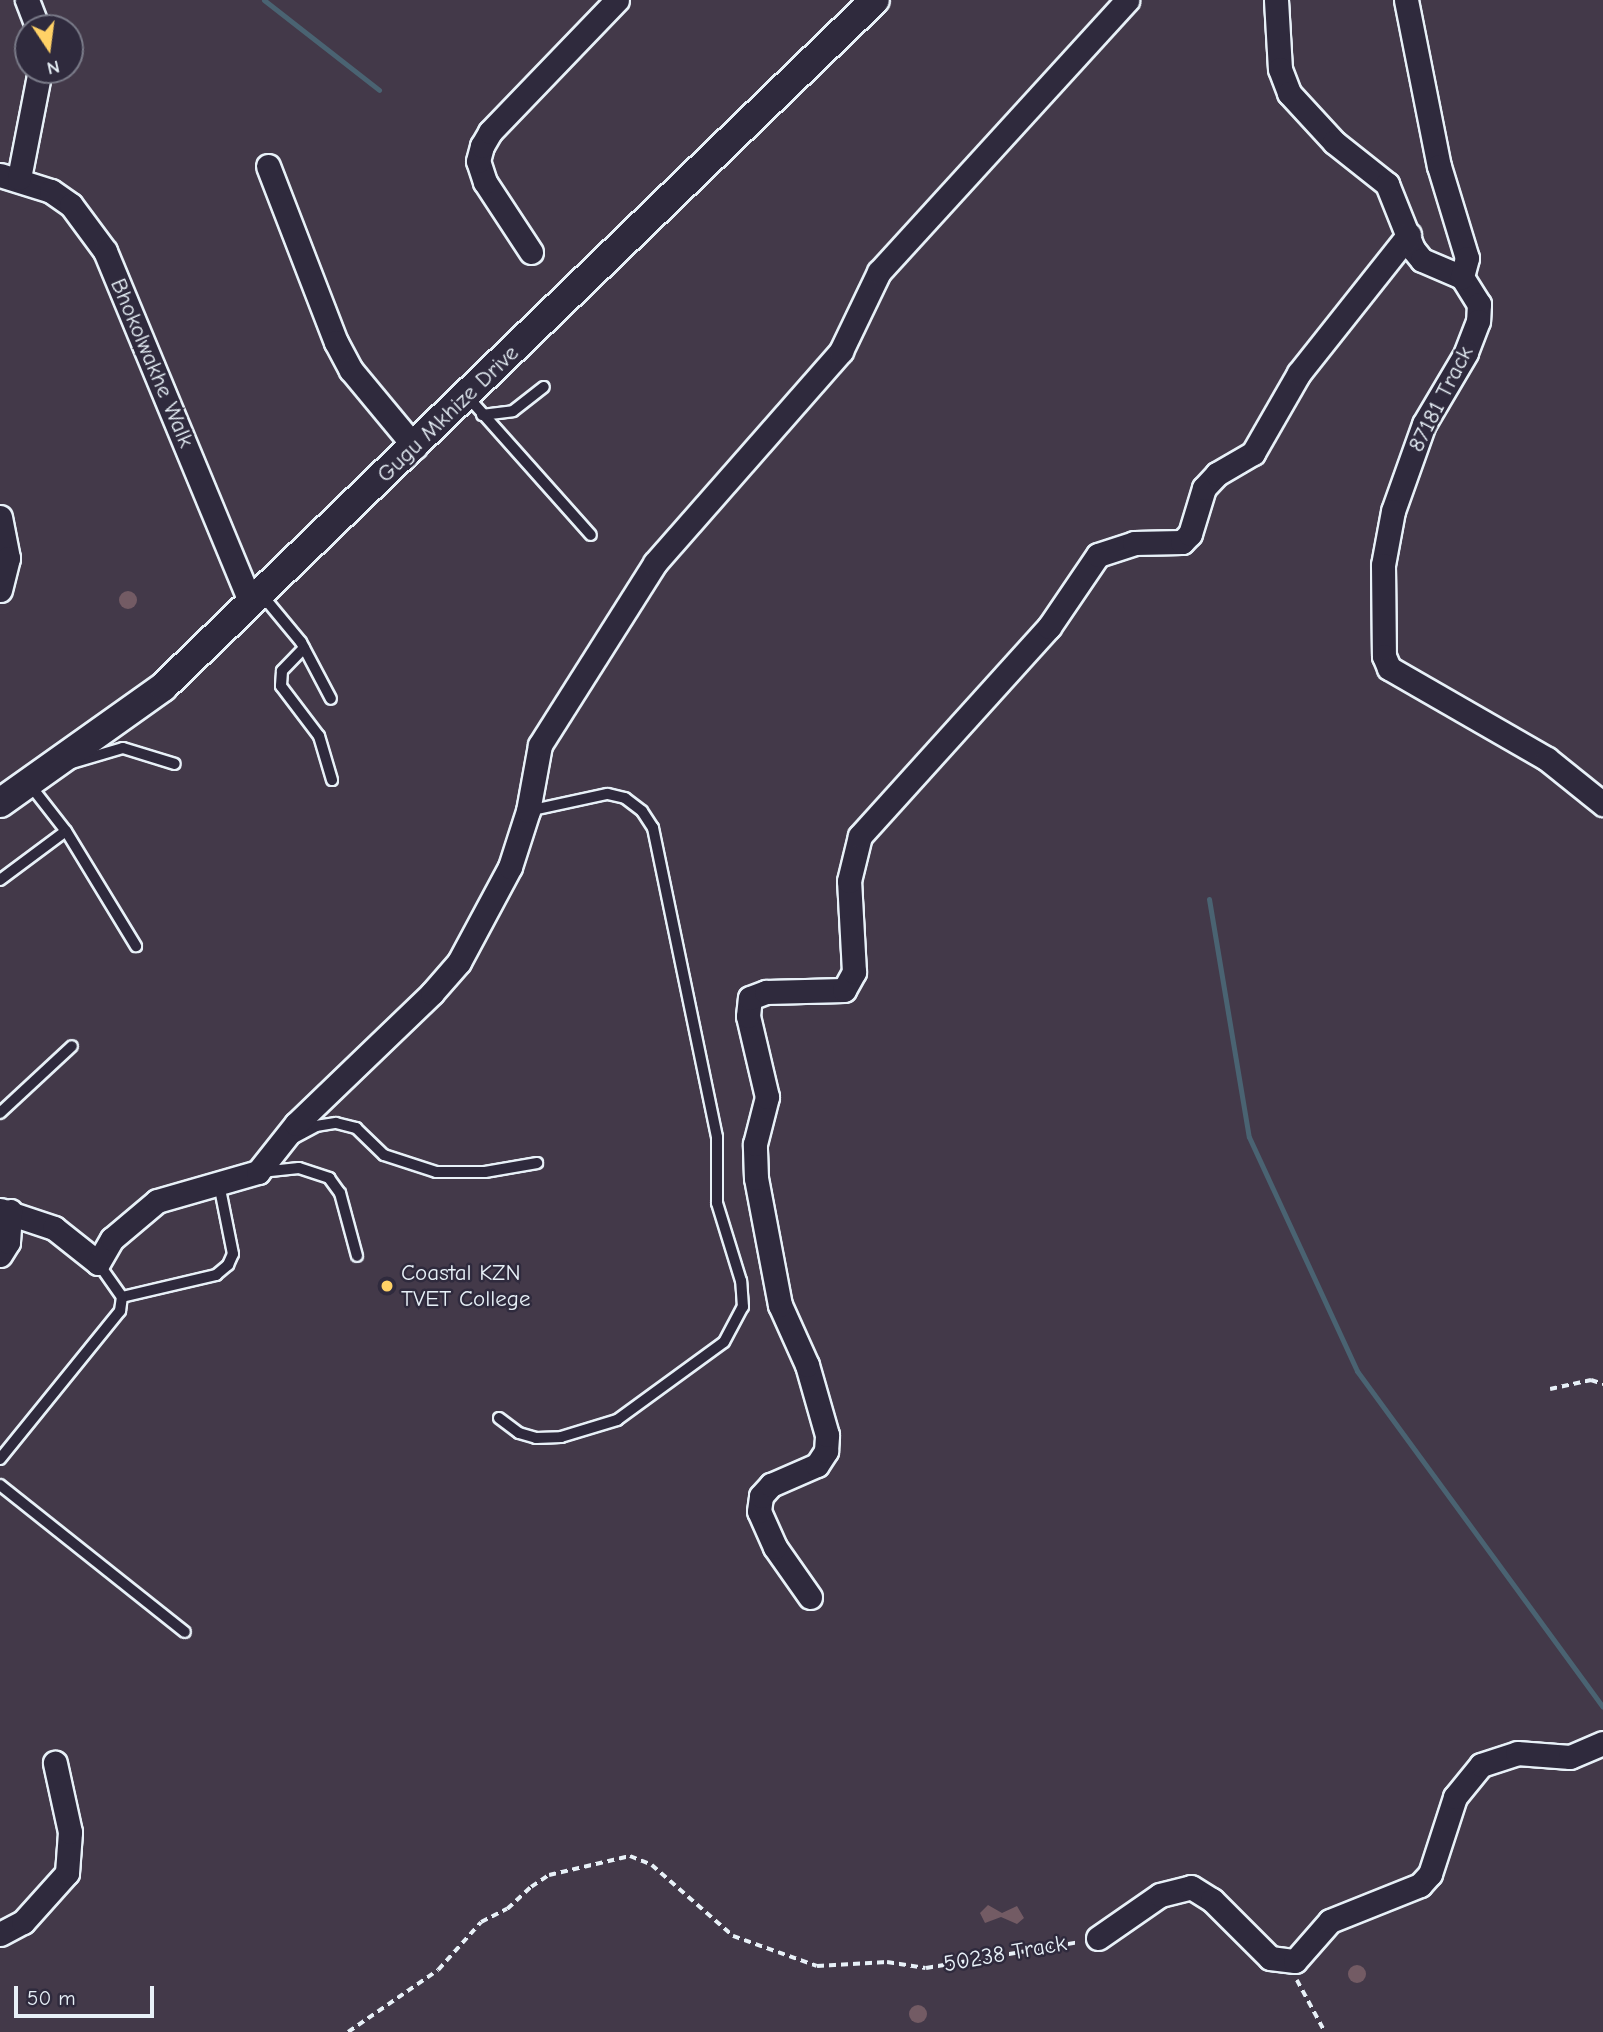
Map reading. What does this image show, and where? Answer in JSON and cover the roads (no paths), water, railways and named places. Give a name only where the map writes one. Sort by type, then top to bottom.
[{"type":"street","points":[[531,251],[485,182],[478,161],[482,146],[490,132],[617,0]]},
{"type":"street","name":"Gugu Mkhize Drive","points":[[0,803],[163,687],[415,447],[475,405],[875,0]]},
{"type":"street","points":[[0,1255],[8,1242],[5,1211],[54,1228],[97,1264],[112,1239],[157,1201],[258,1172],[277,1146],[459,962],[495,900],[528,811],[540,746],[655,564],[841,351],[879,272],[1127,0]]},
{"type":"street","points":[[1276,0],[1280,69],[1289,93],[1334,142],[1387,184],[1422,260],[1462,277],[1466,258],[1440,166],[1406,0]]},
{"type":"street","points":[[9,176],[36,84]]},
{"type":"street","points":[[268,166],[336,342],[351,370],[415,447]]},
{"type":"street","name":"Bhokolwakhe Walk","points":[[9,176],[71,205],[105,251],[255,597]]},
{"type":"street","points":[[810,1597],[775,1547],[758,1511],[761,1496],[771,1485],[817,1465],[826,1451],[827,1435],[811,1377],[780,1306],[756,1178],[755,1144],[767,1097],[748,1016],[750,998],[766,992],[844,989],[854,972],[849,881],[860,836],[1049,627],[1098,555],[1134,543],[1182,542],[1190,534],[1204,488],[1217,474],[1253,453],[1299,373],[1409,234]]},
{"type":"street","name":"87181 Track","points":[[1462,277],[1473,288],[1479,321],[1466,353],[1424,424],[1393,511],[1383,565],[1384,656],[1390,668],[1401,676],[1547,759],[1603,804]]},
{"type":"street","points":[[0,517],[8,558],[0,590]]},
{"type":"street","name":"50238 Track","points":[[1098,1938],[1160,1895],[1182,1886],[1199,1890],[1212,1900],[1270,1958],[1295,1961],[1331,1921],[1420,1885],[1430,1874],[1455,1797],[1481,1765],[1517,1753],[1570,1757],[1603,1743]]},
{"type":"street","points":[[0,1934],[23,1922],[67,1873],[70,1832],[55,1763]]},
{"type":"lane","points":[[475,405],[513,411],[544,387]]},
{"type":"lane","points":[[475,405],[591,535]]},
{"type":"lane","points":[[255,597],[304,648],[331,699]]},
{"type":"lane","points":[[304,648],[282,671],[281,686],[319,736],[332,780]]},
{"type":"lane","points":[[60,761],[69,764],[123,748],[175,764]]},
{"type":"lane","points":[[28,782],[66,831],[136,946]]},
{"type":"lane","points":[[499,1418],[519,1433],[536,1438],[561,1437],[617,1420],[724,1342],[743,1307],[741,1281],[717,1203],[717,1137],[653,828],[642,811],[625,798],[607,794],[528,811]]},
{"type":"lane","points":[[0,880],[66,831]]},
{"type":"lane","points":[[0,1113],[72,1046]]},
{"type":"lane","points":[[277,1146],[316,1126],[336,1123],[356,1128],[384,1155],[436,1172],[485,1172],[537,1163]]},
{"type":"lane","points":[[258,1172],[299,1168],[330,1178],[340,1193],[357,1256]]},
{"type":"lane","points":[[122,1297],[216,1275],[228,1265],[233,1254],[219,1184]]},
{"type":"lane","points":[[97,1264],[122,1297]]},
{"type":"lane","points":[[0,1459],[112,1322],[122,1297]]},
{"type":"lane","points":[[0,1485],[185,1632]]},
{"type":"waterway","points":[[264,0],[379,90]]},
{"type":"waterway","points":[[1209,899],[1249,1137],[1357,1371],[1603,1707]]},
{"type":"place","name":"Coastal KZN TVET College","points":[[387,1286]]}]
